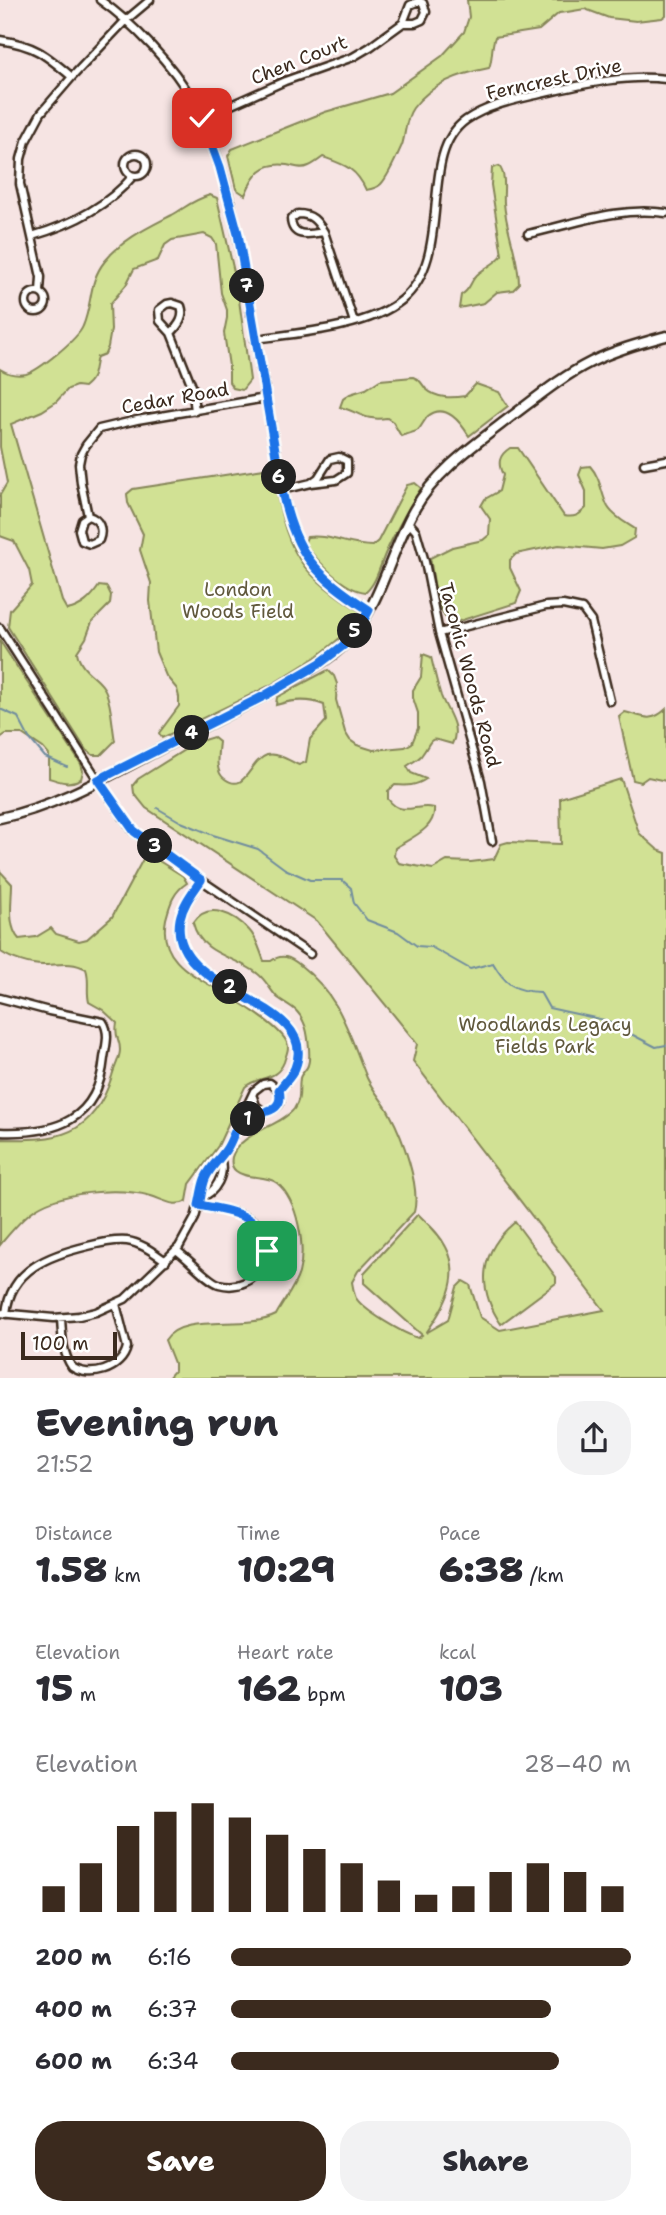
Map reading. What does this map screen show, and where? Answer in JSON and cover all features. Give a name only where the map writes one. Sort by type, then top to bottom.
[{"type":"main road","points":[[0,818],[43,806],[98,780],[266,695],[319,664],[344,645],[362,623],[408,522],[436,478],[538,396],[591,362],[666,336]]},
{"type":"street","points":[[100,0],[125,21],[172,69],[202,118],[220,167],[238,234],[282,491],[291,529],[310,563],[322,576],[369,610]]},
{"type":"street","points":[[40,292],[41,277],[20,184],[23,152],[41,113],[125,21],[150,0]]},
{"type":"street","name":"Chen Court","points":[[202,118],[285,81],[353,57],[402,23]]},
{"type":"street","points":[[0,40],[17,42],[38,50],[72,77]]},
{"type":"street","name":"Ferncrest Drive","points":[[256,339],[354,322],[389,310],[404,298],[420,277],[430,253],[440,169],[451,137],[464,122],[493,106],[573,87],[624,78],[666,79]]},
{"type":"street","points":[[32,236],[80,218],[119,191],[133,176]]},
{"type":"street","points":[[528,234],[621,212],[641,210],[666,213]]},
{"type":"street","points":[[324,232],[300,234],[292,229],[291,219],[298,214],[311,216],[324,232],[354,322]]},
{"type":"street","points":[[171,333],[178,327],[183,315],[181,306],[176,303],[167,304],[159,310],[160,321],[171,333],[192,386],[195,411]]},
{"type":"street","name":"Cedar Road","points":[[88,516],[79,464],[90,438],[99,429],[266,398]]},
{"type":"street","points":[[282,491],[345,476],[348,470],[347,461],[339,457],[330,459],[318,478],[311,483]]},
{"type":"street","points":[[644,464],[666,460]]},
{"type":"street","points":[[88,516],[95,519],[101,528],[100,537],[93,544],[84,543],[80,538],[82,520],[88,516]]},
{"type":"street","name":"Taconic Woods Road","points":[[408,522],[416,531],[420,544],[439,633],[481,781],[492,841]]},
{"type":"street","points":[[439,633],[547,606],[563,605],[582,609],[591,621],[610,701]]},
{"type":"street","points":[[0,628],[134,831],[310,954]]},
{"type":"street","points":[[201,880],[181,917],[181,941],[191,961],[208,976],[243,994],[293,1032],[297,1039],[298,1058],[295,1070],[279,1090]]},
{"type":"street","points":[[0,998],[49,1012],[103,1022],[108,1035],[103,1076],[89,1106],[78,1116],[55,1128],[0,1132]]},
{"type":"street","points":[[166,1261],[148,1249],[128,1241],[62,1252],[31,1268],[16,1283],[3,1314],[61,1318],[96,1312],[125,1299],[166,1261],[176,1250],[195,1218],[205,1177],[240,1123],[258,1086],[275,1086],[279,1090],[279,1106],[273,1111],[264,1112],[240,1123]]},
{"type":"street","points":[[253,1097],[256,1107],[264,1112]]},
{"type":"street","points":[[200,1202],[211,1194],[217,1185],[222,1171],[219,1158]]},
{"type":"street","points":[[176,1250],[211,1281],[220,1285],[245,1284],[264,1268],[267,1241],[256,1223],[200,1202]]},
{"type":"street","points":[[61,1318],[65,1352],[72,1367],[81,1374],[103,1375],[118,1365],[127,1347],[116,1304]]},
{"type":"green space","points":[[467,0],[666,0],[666,15],[662,18],[636,21],[609,18],[585,9],[559,13],[539,30],[495,37],[489,68],[447,81],[420,99],[410,112],[402,145],[384,181],[376,187],[366,190],[349,168],[323,157],[300,168],[271,165],[256,175],[245,195],[236,189],[228,156],[232,149],[325,112],[390,93],[442,56],[464,32],[469,17]]},
{"type":"green space","points":[[499,166],[504,179],[505,213],[519,284],[513,290],[497,292],[484,303],[459,308],[461,295],[475,277],[502,255],[491,185],[492,168]]},
{"type":"green space","points":[[210,195],[217,198],[237,285],[250,380],[242,390],[233,388],[229,382],[224,333],[227,310],[221,293],[216,244],[204,234],[172,240],[165,245],[158,260],[134,269],[126,285],[110,304],[111,330],[108,347],[105,354],[97,357],[94,374],[88,384],[68,389],[56,402],[42,411],[11,424],[62,601],[67,610],[86,601],[99,586],[107,587],[111,595],[110,604],[92,622],[77,652],[82,665],[103,687],[111,710],[115,741],[101,755],[93,755],[86,750],[8,627],[10,610],[32,585],[29,570],[14,541],[0,536],[0,495],[7,483],[0,447],[0,369],[12,374],[26,374],[57,354],[80,332],[93,284],[112,253],[136,235],[194,201]]},
{"type":"green space","points":[[413,377],[430,392],[445,397],[465,396],[476,384],[499,392],[508,406],[469,436],[452,416],[441,411],[428,416],[416,431],[401,436],[393,422],[387,418],[368,417],[340,407],[343,399],[350,394],[366,389],[380,380]]},
{"type":"green space","points":[[510,448],[518,448],[564,516],[571,517],[586,508],[586,491],[579,475],[582,467],[590,466],[608,507],[635,529],[634,538],[620,546],[602,549],[559,545],[516,554],[510,560],[510,568],[521,591],[516,603],[453,623],[438,603],[430,558],[452,547],[483,540],[489,535],[490,519],[481,506],[485,499],[499,491],[503,475],[500,460],[503,453]]},
{"type":"green space","name":"London Woods Field","points":[[271,468],[283,520],[298,556],[318,580],[361,612],[346,633],[319,655],[271,685],[162,738],[159,733],[179,706],[179,697],[156,652],[150,601],[151,583],[140,550],[143,534],[128,503],[127,494],[133,489]]},
{"type":"green space","points":[[415,483],[421,488],[386,552],[376,578],[366,592],[340,580],[304,544],[307,537],[316,537],[372,546],[378,541],[407,485]]},
{"type":"green space","points":[[0,641],[81,764],[81,779],[61,782],[49,778],[49,755],[43,748],[22,734],[6,734],[0,738]]},
{"type":"green space","name":"Woodlands Legacy Fields Park","points":[[423,654],[431,657],[441,696],[455,732],[452,744],[432,740],[421,756],[407,766],[411,773],[426,779],[411,785],[395,785],[388,791],[388,799],[399,808],[434,808],[431,822],[395,848],[394,856],[399,863],[433,869],[447,861],[494,859],[501,844],[508,842],[561,844],[560,798],[621,779],[639,833],[658,850],[666,853],[666,1378],[168,1378],[174,1371],[174,1363],[165,1340],[174,1332],[200,1324],[249,1322],[276,1315],[295,1284],[301,1263],[301,1238],[295,1212],[284,1191],[272,1180],[240,1174],[234,1168],[232,1157],[243,1142],[294,1109],[299,1097],[300,1078],[309,1061],[305,1027],[296,1011],[278,998],[258,974],[203,942],[193,923],[206,912],[221,912],[236,919],[254,937],[264,961],[289,958],[314,977],[342,1016],[367,1078],[388,1110],[400,1135],[413,1176],[414,1212],[358,1271],[352,1282],[355,1296],[360,1303],[404,1332],[418,1338],[422,1335],[364,1283],[364,1273],[418,1214],[443,1242],[451,1259],[452,1270],[449,1293],[426,1333],[448,1320],[457,1287],[463,1281],[470,1285],[480,1317],[500,1330],[604,1310],[413,1061],[417,1044],[317,921],[146,808],[134,793],[133,785],[138,779],[197,742],[213,737],[219,742],[219,772],[232,783],[243,780],[256,763],[267,755],[279,756],[299,765],[306,762],[310,739],[326,721],[324,705],[300,700],[276,705],[277,697],[328,670],[337,684],[336,700],[350,740],[373,750],[405,747],[412,743],[418,728],[413,690],[421,677]]},
{"type":"green space","points":[[666,709],[666,781],[648,777],[641,782],[633,780],[619,717],[625,712],[651,717]]},
{"type":"green space","points":[[151,856],[183,876],[187,883],[175,894],[166,919],[167,945],[172,955],[188,971],[247,1008],[279,1032],[288,1047],[284,1062],[272,1076],[245,1087],[218,1146],[190,1184],[187,1201],[173,1204],[151,1196],[122,1192],[71,1196],[30,1213],[0,1245],[0,1139],[39,1139],[55,1136],[83,1123],[104,1096],[120,1050],[117,1023],[89,1002],[86,969],[70,964],[32,964],[1,952],[0,871],[12,884],[12,920],[19,939],[36,937],[51,928],[56,934],[79,941],[87,939],[112,917],[143,859]]},
{"type":"green space","points":[[515,1222],[556,1277],[556,1283],[501,1324],[488,1297],[486,1270],[495,1245]]},
{"type":"waterway","points":[[0,709],[18,717],[29,738],[45,757],[67,767]]},
{"type":"waterway","points":[[157,808],[181,822],[213,835],[258,849],[285,869],[310,880],[342,880],[351,888],[354,903],[367,920],[398,932],[417,946],[431,947],[470,969],[493,963],[511,985],[540,992],[549,1008],[604,1020],[656,1047],[666,1045]]},
{"type":"route","points":[[202,118],[220,167],[238,234],[282,491],[291,529],[310,563],[322,576],[369,610],[344,645],[319,664],[266,695],[98,780],[134,831],[201,880],[181,917],[181,941],[191,961],[208,976],[267,1010],[293,1032],[297,1039],[298,1058],[295,1070],[279,1090],[279,1106],[273,1111],[264,1112],[240,1123],[227,1148],[205,1177],[199,1205],[245,1217],[256,1223],[267,1241],[267,1251]]}]
